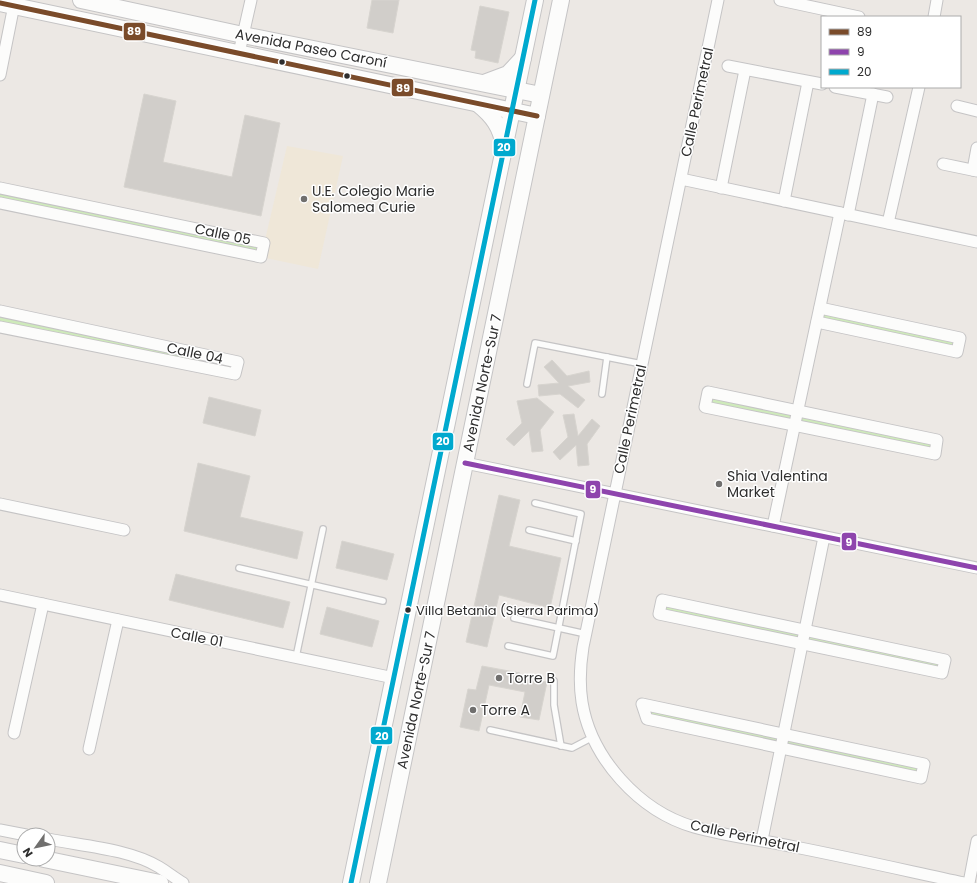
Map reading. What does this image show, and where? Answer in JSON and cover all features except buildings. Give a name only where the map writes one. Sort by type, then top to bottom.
[{"type":"main road","name":"Avenida Paseo Caroní","points":[[81,0],[243,35],[541,95]]},
{"type":"main road","name":"Avenida Norte-Sur 7","points":[[350,879],[394,678],[535,0]]},
{"type":"main road","name":"Avenida Norte-Sur 7","points":[[378,883],[561,0]]},
{"type":"main road","name":"Avenida Paseo Caroní","points":[[10,3],[537,116]]},
{"type":"main road","points":[[484,83],[508,74],[523,58]]},
{"type":"main road","points":[[477,103],[494,120],[500,130],[504,150]]},
{"type":"main road","points":[[0,850],[16,853]]},
{"type":"main road","points":[[56,861],[160,883]]},
{"type":"main road","points":[[0,873],[46,883]]},
{"type":"street","points":[[239,53],[251,0]]},
{"type":"street","name":"Calle Perimetral","points":[[718,0],[614,493],[586,634],[580,667],[580,685],[585,716],[593,737],[608,763],[621,780],[649,804],[663,813],[694,827],[964,883]]},
{"type":"street","points":[[780,0],[854,16]]},
{"type":"street","points":[[934,16],[937,0]]},
{"type":"street","points":[[0,76],[10,3]]},
{"type":"street","points":[[728,66],[821,84]]},
{"type":"street","points":[[721,188],[745,70]]},
{"type":"street","points":[[784,201],[808,82]]},
{"type":"street","points":[[840,88],[887,97]]},
{"type":"street","points":[[888,223],[919,88]]},
{"type":"street","points":[[773,526],[820,308],[873,94]]},
{"type":"street","points":[[957,106],[977,111]]},
{"type":"street","points":[[943,164],[975,170],[977,148]]},
{"type":"street","points":[[681,179],[977,242]]},
{"type":"street","name":"Calle 05","points":[[0,188],[264,243],[261,257],[0,203]]},
{"type":"street","points":[[817,322],[957,352],[960,338],[820,308]]},
{"type":"street","name":"Calle 04","points":[[0,312],[238,362],[235,374],[0,327]]},
{"type":"street","points":[[708,392],[798,411],[937,440],[934,454],[705,407],[708,392]]},
{"type":"street","points":[[465,463],[977,568]]},
{"type":"street","points":[[0,504],[124,530]]},
{"type":"street","points":[[762,840],[824,537]]},
{"type":"street","name":"Calle 01","points":[[0,595],[394,678]]},
{"type":"street","points":[[662,600],[945,660],[942,673],[802,644],[659,614],[662,600]]},
{"type":"street","points":[[14,733],[43,604]]},
{"type":"street","points":[[89,750],[118,620]]},
{"type":"street","points":[[642,704],[924,764],[921,778],[781,748],[647,720],[642,704]]},
{"type":"street","points":[[0,830],[16,833]]},
{"type":"street","points":[[56,841],[137,858],[159,867],[182,883]]},
{"type":"street","points":[[969,883],[977,841]]},
{"type":"lane","points":[[527,384],[536,343],[642,364]]},
{"type":"lane","points":[[602,394],[608,357]]},
{"type":"lane","points":[[508,646],[553,656],[582,514],[535,503]]},
{"type":"lane","points":[[296,657],[323,529]]},
{"type":"lane","points":[[530,530],[576,541]]},
{"type":"lane","points":[[240,568],[383,601]]},
{"type":"lane","points":[[514,618],[586,634]]},
{"type":"lane","points":[[554,681],[554,705],[561,746]]},
{"type":"lane","points":[[490,730],[572,748],[593,737]]},
{"type":"shaded area","name":"U.E. Colegio Marie Salomea Curie","points":[[287,146],[343,156],[318,269],[261,257]]},
{"type":"green space","points":[[0,188],[264,243],[261,257],[0,203]]},
{"type":"green space","points":[[820,308],[960,338],[957,352],[817,322]]},
{"type":"green space","points":[[0,311],[238,362],[235,374],[0,327]]},
{"type":"green space","points":[[708,392],[937,440],[935,454],[705,407]]},
{"type":"green space","points":[[662,600],[945,660],[942,673],[659,614]]},
{"type":"green space","points":[[642,704],[924,764],[921,778],[647,719]]},
{"type":"transit line","name":"20","points":[[351,883],[535,0]]},
{"type":"transit line","name":"89","points":[[0,3],[537,116]]},
{"type":"transit line","name":"9","points":[[465,463],[977,568]]},
{"type":"place","name":"U.E. Colegio Marie Salomea Curie","points":[[304,199]]},
{"type":"place","name":"Shia Valentina Market","points":[[719,484]]},
{"type":"place","name":"Villa Betania (Sierra Parima)","points":[[408,610]]},
{"type":"place","name":"Torre B","points":[[499,678]]},
{"type":"place","name":"Torre A","points":[[473,710]]}]
